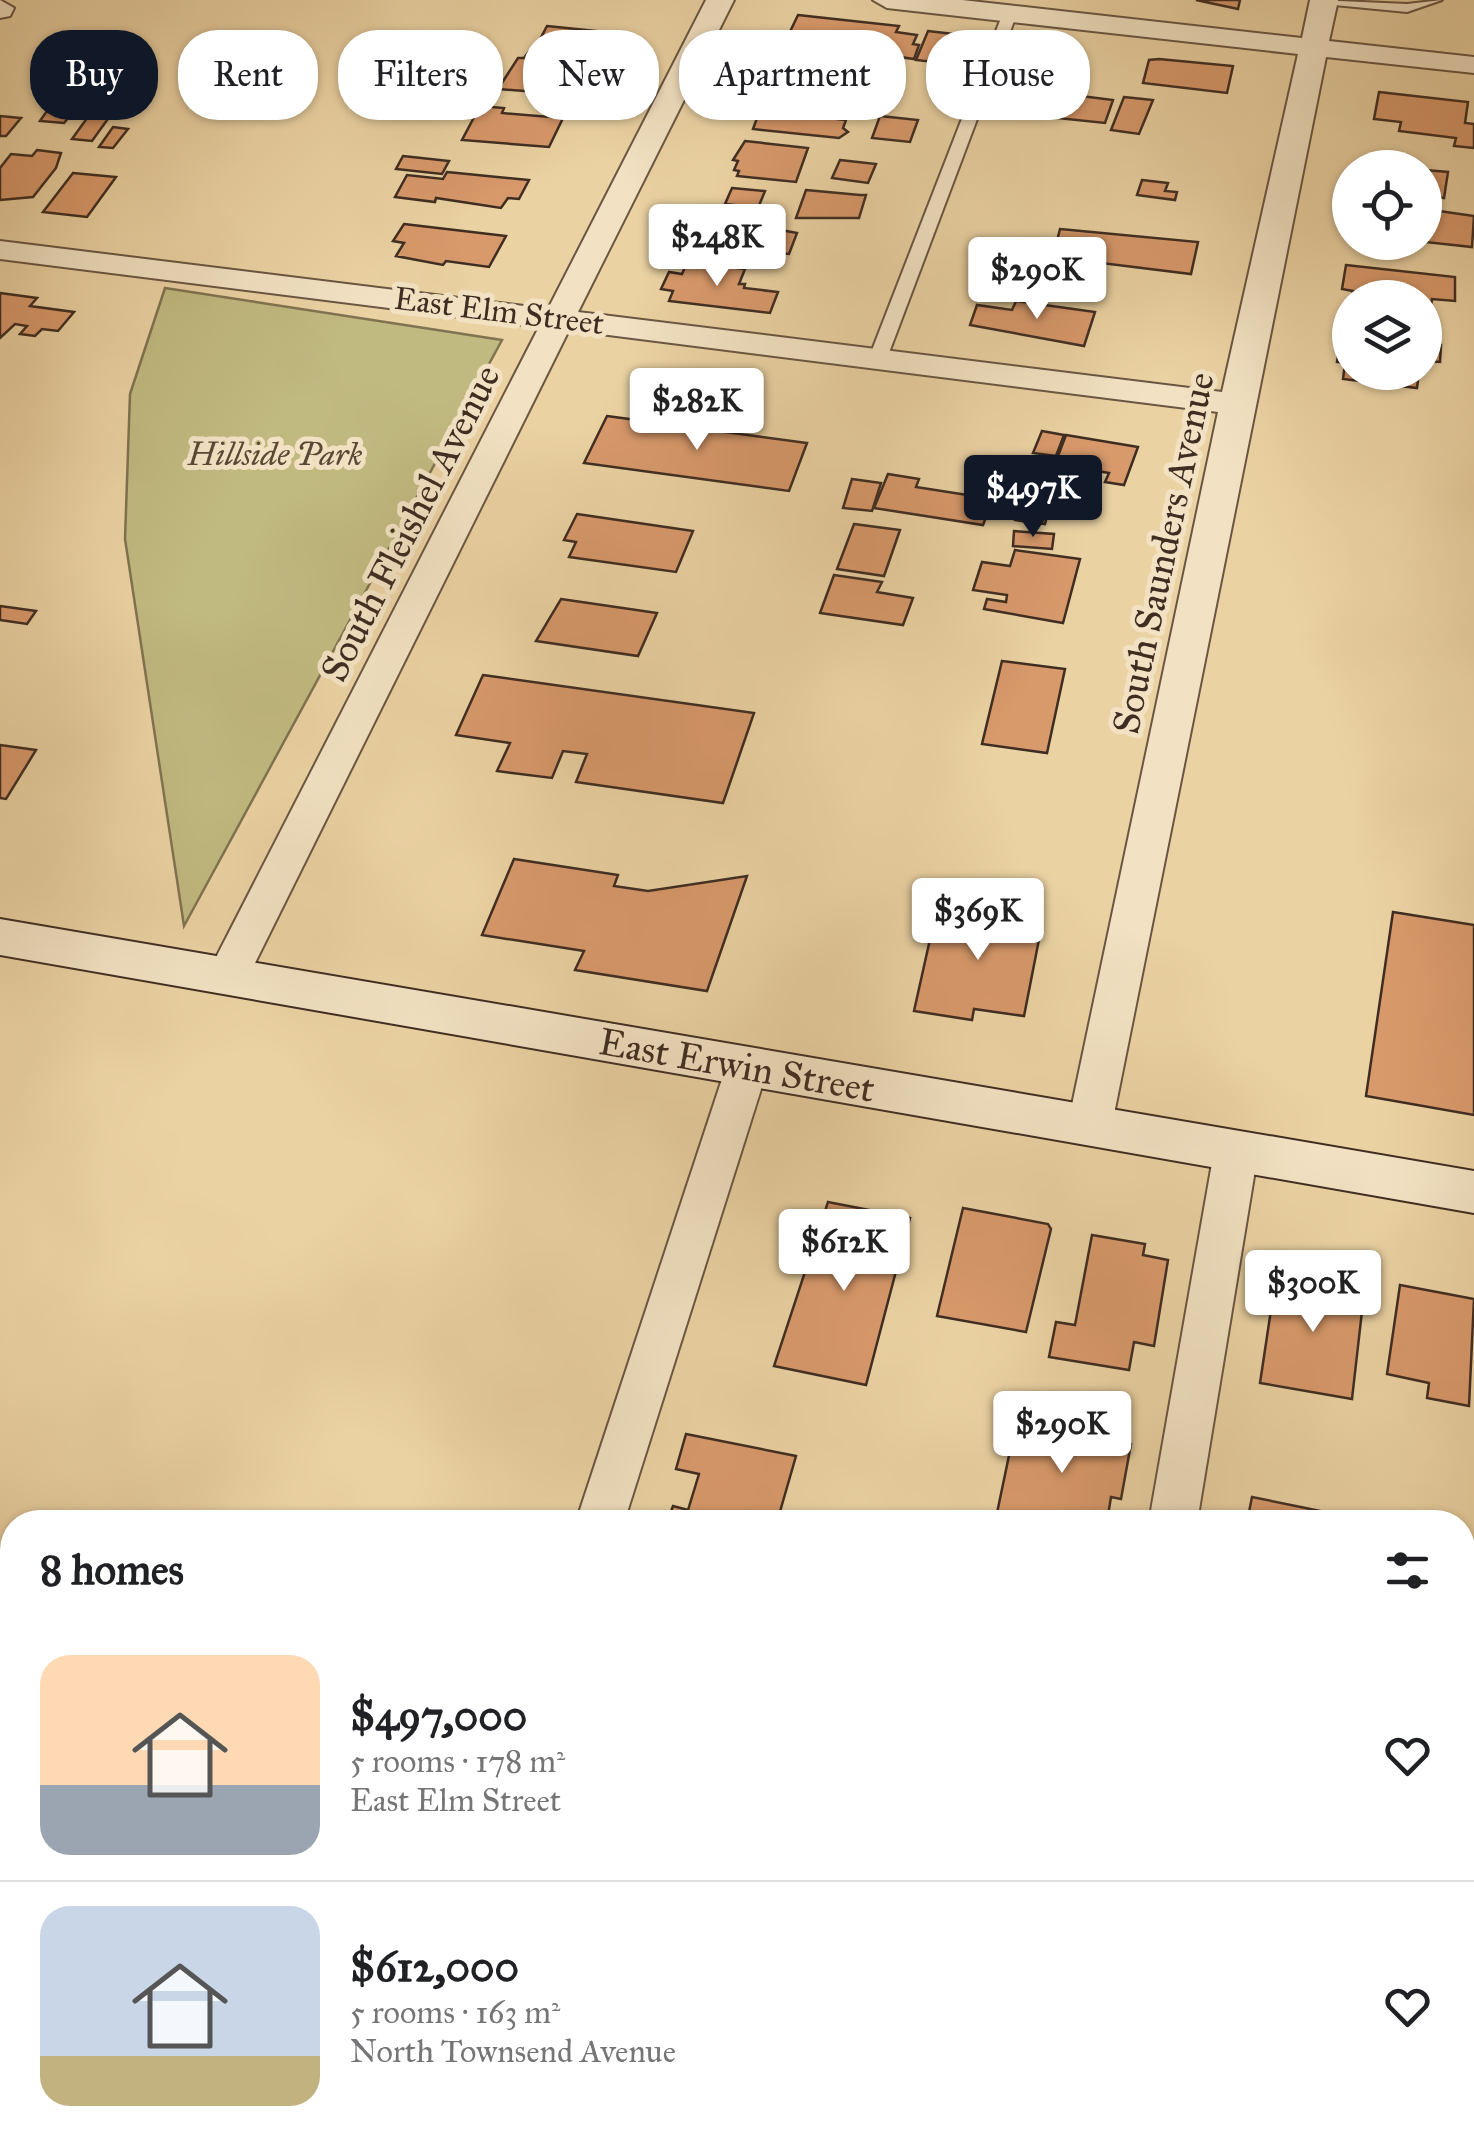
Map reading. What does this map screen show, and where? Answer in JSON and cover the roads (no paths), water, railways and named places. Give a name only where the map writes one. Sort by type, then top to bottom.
[{"type":"main road","name":"East Erwin Street","points":[[0,938],[1474,1192]]},
{"type":"street","name":"South Fleishel Avenue","points":[[226,977],[563,318],[720,0]]},
{"type":"street","points":[[887,0],[1474,64]]},
{"type":"street","name":"South Saunders Avenue","points":[[1090,1124],[1236,404],[1324,0]]},
{"type":"street","name":"East Elm Street","points":[[0,250],[1236,404]]},
{"type":"street","points":[[604,1510],[747,1066]]},
{"type":"street","points":[[1175,1510],[1236,1152]]},
{"type":"lane","points":[[1324,0],[1407,8],[1436,0]]},
{"type":"lane","points":[[878,358],[1010,14]]},
{"type":"park label","name":"Hillside Park","points":[[275,454]]}]
